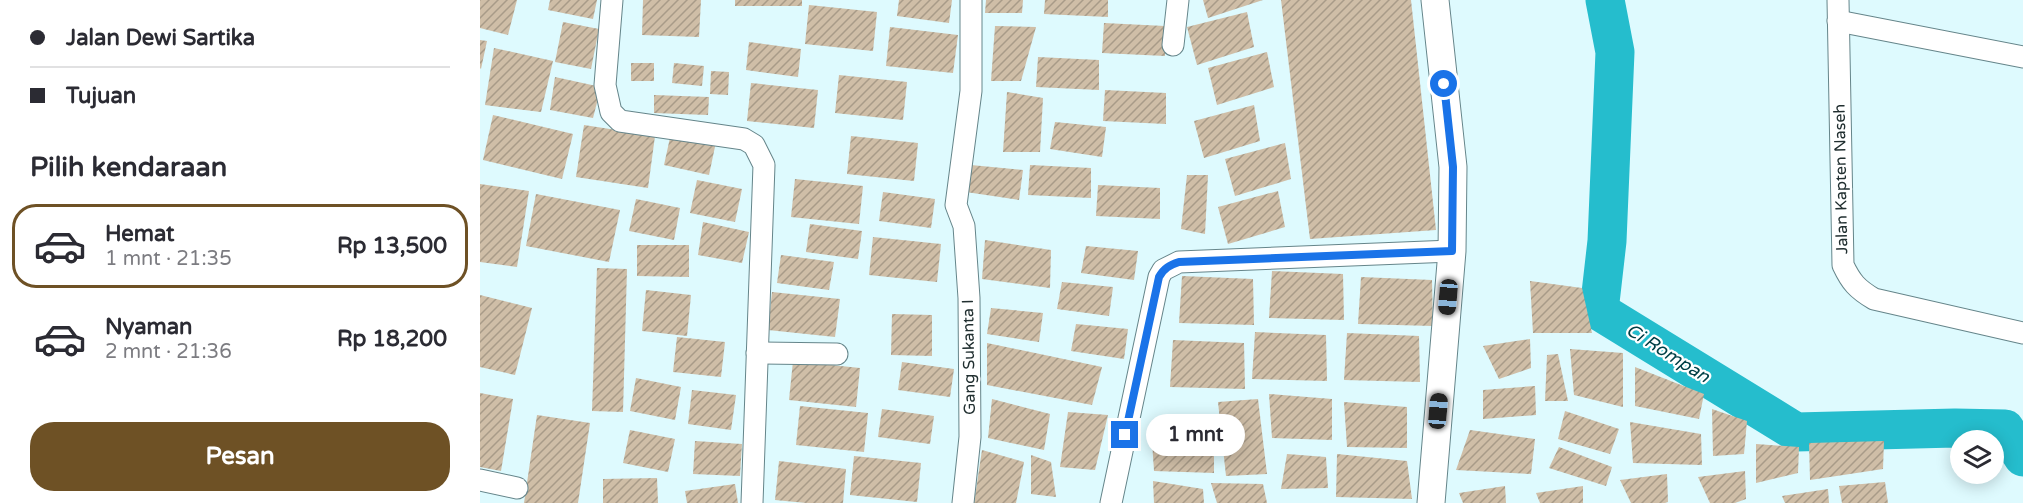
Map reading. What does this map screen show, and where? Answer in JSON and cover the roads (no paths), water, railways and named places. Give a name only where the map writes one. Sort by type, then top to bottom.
[{"type":"street","points":[[612,0],[605,85],[611,112],[620,122],[744,139],[754,145],[764,165],[752,503]]},
{"type":"street","name":"Gang Sukanta I","points":[[963,503],[970,437],[969,298],[964,226],[956,205],[971,91],[971,0]]},
{"type":"street","points":[[1173,45],[1178,0]]},
{"type":"street","points":[[1431,503],[1452,251],[1453,167],[1435,0]]},
{"type":"street","points":[[1838,10],[2023,57]]},
{"type":"street","name":"Jalan Kapten Naseh","points":[[1838,10],[1843,265],[1849,279],[1862,292],[1874,299],[2023,333]]},
{"type":"street","points":[[1111,503],[1157,288],[1163,270],[1179,262],[1452,251]]},
{"type":"street","points":[[757,353],[837,354]]},
{"type":"street","points":[[480,480],[517,488]]},
{"type":"waterway","name":"Ci Rompan","points":[[1605,0],[1615,52],[1607,241],[1599,311],[1796,432],[2005,429],[2023,457]]}]
